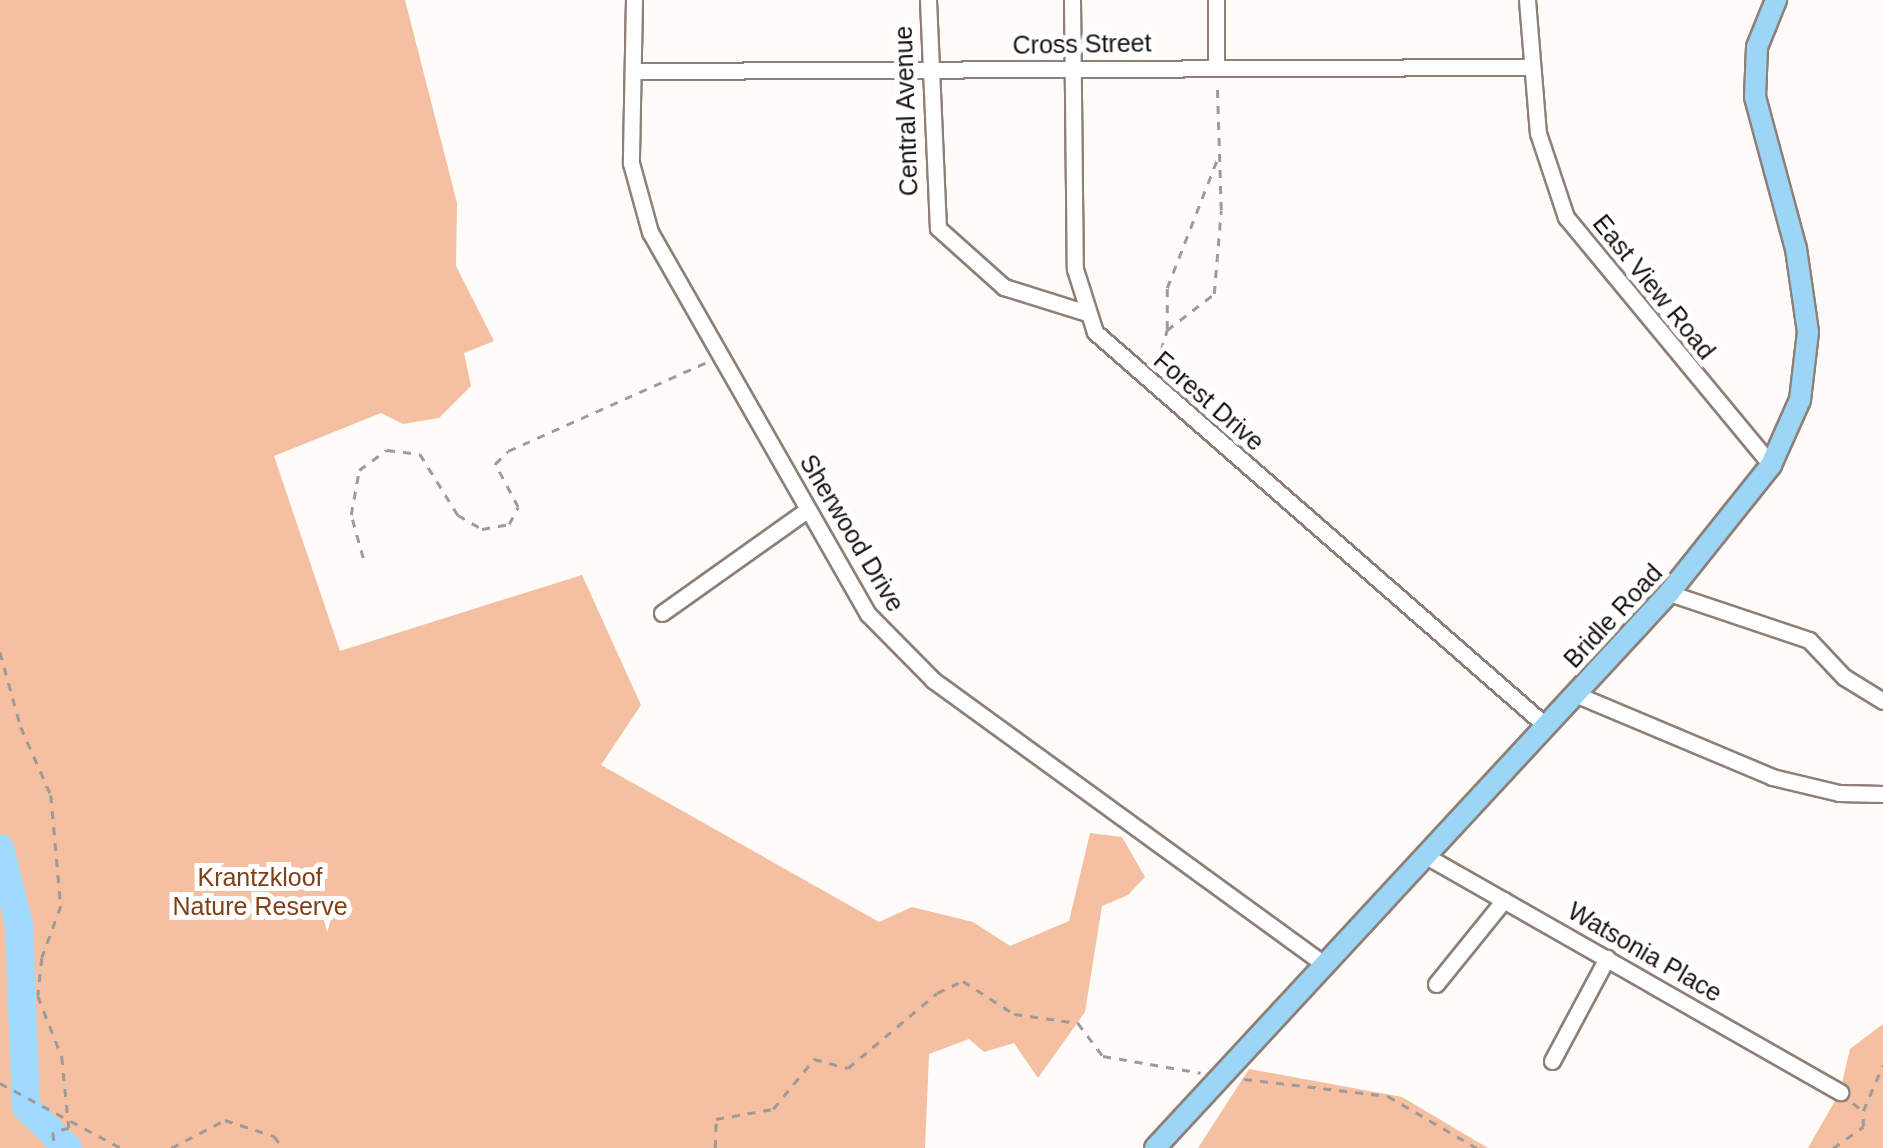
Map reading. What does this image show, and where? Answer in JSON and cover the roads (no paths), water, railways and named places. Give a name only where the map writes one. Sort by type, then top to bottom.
[{"type":"main road","name":"Bridle Road","points":[[1155,1148],[1669,593],[1771,465],[1800,400],[1808,332],[1796,249],[1754,97],[1757,47],[1776,0]]},
{"type":"street","name":"Sherwood Drive","points":[[634,0],[631,163],[650,232],[868,614],[909,660],[1325,965]]},
{"type":"street","name":"Central Avenue","points":[[928,0],[938,228],[1004,286],[1084,312]]},
{"type":"street","name":"Forest Drive","points":[[1072,0],[1074,269],[1084,312],[1095,332],[1150,385],[1546,726]]},
{"type":"street","points":[[1216,0],[1216,67]]},
{"type":"street","name":"East View Road","points":[[1527,0],[1538,134],[1566,218],[1771,465]]},
{"type":"street","name":"Cross Street","points":[[634,71],[1531,67]]},
{"type":"street","points":[[662,614],[807,510]]},
{"type":"street","points":[[1669,593],[1809,640],[1844,677],[1883,701]]},
{"type":"street","points":[[1576,694],[1772,778],[1839,793],[1883,794]]},
{"type":"street","name":"Watsonia Place","points":[[1426,856],[1840,1092]]},
{"type":"street","points":[[1436,984],[1504,900]]},
{"type":"street","points":[[1552,1062],[1607,958]]},
{"type":"waterway","points":[[0,848],[19,925],[26,1107],[68,1148]]},
{"type":"park label","name":"Krantzkloof Nature Reserve","points":[[260,892]]}]
